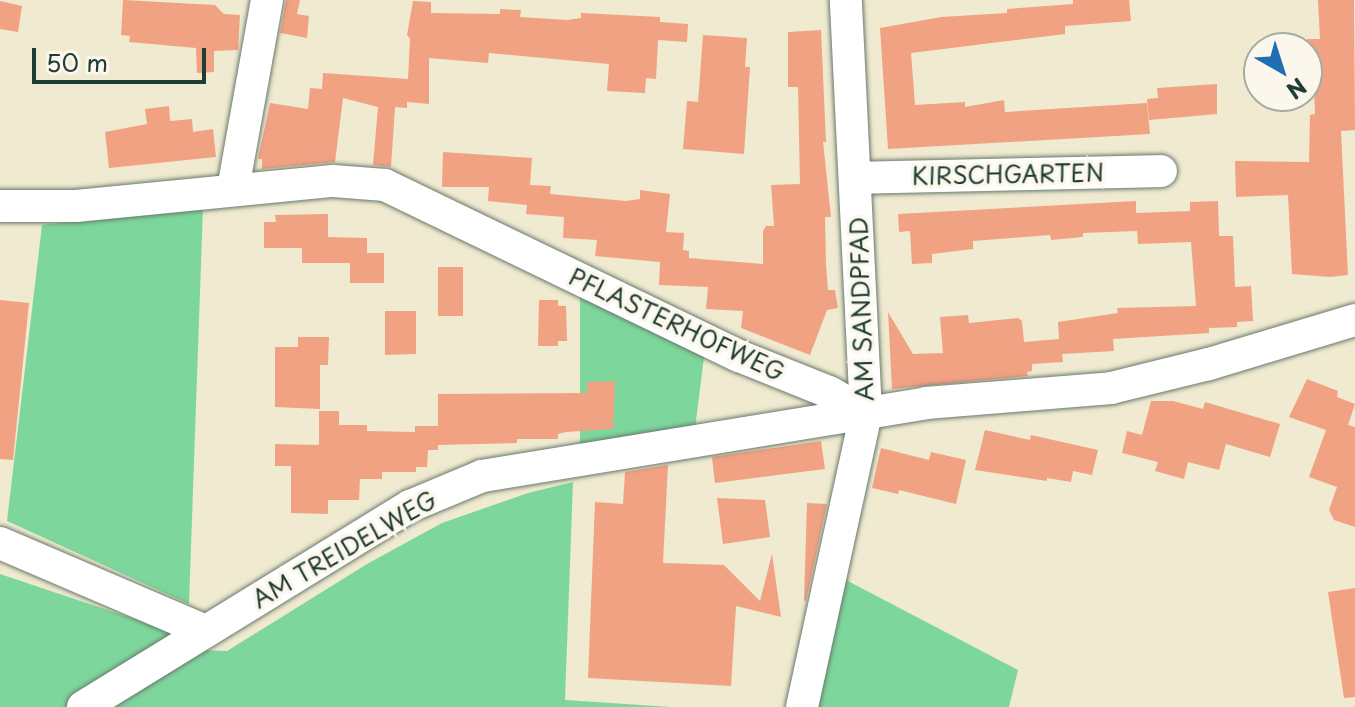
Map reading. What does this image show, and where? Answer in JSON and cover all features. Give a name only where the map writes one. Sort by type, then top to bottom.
[{"type":"street","points":[[233,189],[267,0]]},
{"type":"street","name":"AM SANDPFAD","points":[[802,707],[866,413],[846,0]]},
{"type":"street","name":"KIRSCHGARTEN","points":[[855,178],[1161,171]]},
{"type":"street","name":"PFLASTERHOFWEG","points":[[0,206],[76,206],[333,181],[385,185],[739,356],[829,392],[866,413]]},
{"type":"street","points":[[866,413],[926,403],[1111,388],[1209,364],[1355,320]]},
{"type":"street","name":"AM TREIDELWEG","points":[[83,707],[203,630],[410,506],[482,476],[866,413]]},
{"type":"street","points":[[0,543],[203,630]]},
{"type":"green space","points":[[203,207],[189,604],[7,521],[42,225]]},
{"type":"green space","points":[[580,295],[704,357],[695,429],[580,450]]},
{"type":"green space","points":[[573,482],[565,700],[671,707],[112,707],[200,650],[227,651],[367,564],[442,523],[528,493]]},
{"type":"green space","points":[[0,574],[176,633],[65,707],[0,707]]},
{"type":"green space","points":[[844,579],[1018,670],[1009,707],[816,707]]},
{"type":"building","points":[[123,0],[215,5],[224,14],[240,15],[238,50],[214,51],[214,72],[197,73],[196,48],[129,42],[130,36],[121,35]]},
{"type":"building","points":[[286,0],[300,0],[297,14],[309,16],[307,38],[280,33]]},
{"type":"building","points":[[1073,0],[1129,0],[1131,21],[1065,26],[1065,34],[911,53],[915,105],[965,102],[965,107],[1004,100],[1005,112],[1147,103],[1150,134],[888,149],[880,28],[941,17],[1007,13],[1007,9],[1073,4]]},
{"type":"building","points":[[1318,0],[1354,0],[1355,130],[1341,131],[1348,275],[1330,277],[1292,274],[1288,195],[1236,197],[1235,161],[1309,162],[1310,115],[1323,112],[1323,32],[1320,32]]},
{"type":"building","points":[[0,1],[22,6],[18,32],[0,29]]},
{"type":"building","points":[[413,1],[431,2],[431,13],[500,14],[500,9],[521,10],[520,17],[567,20],[581,18],[581,13],[660,17],[660,22],[688,24],[687,42],[658,40],[656,79],[646,78],[645,93],[607,91],[609,64],[489,53],[488,63],[429,58],[429,104],[407,102],[407,108],[395,107],[391,167],[373,165],[378,107],[343,98],[335,162],[262,169],[262,159],[258,159],[270,103],[308,109],[310,88],[322,89],[323,73],[408,79],[410,39],[407,35]]},
{"type":"building","points":[[821,30],[826,142],[823,142],[831,217],[825,217],[826,265],[828,290],[835,290],[838,308],[827,310],[810,355],[741,328],[743,311],[706,309],[708,287],[659,285],[660,262],[595,256],[597,240],[563,238],[564,217],[526,214],[527,205],[488,201],[489,187],[442,187],[443,152],[532,158],[530,185],[551,186],[550,194],[626,201],[640,199],[640,190],[670,194],[666,232],[684,233],[683,250],[689,251],[689,258],[763,264],[763,231],[766,226],[774,226],[771,185],[800,184],[798,87],[788,87],[788,32]]},
{"type":"building","points":[[703,35],[747,38],[745,67],[750,67],[744,154],[683,149],[687,101],[698,102]]},
{"type":"building","points":[[1217,84],[1217,114],[1149,120],[1147,99],[1158,98],[1157,88]]},
{"type":"building","points":[[169,106],[170,121],[192,119],[193,132],[213,129],[216,157],[109,168],[105,132],[147,124],[145,109]]},
{"type":"building","points":[[1136,201],[1136,213],[1190,211],[1190,202],[1218,201],[1219,236],[1233,236],[1235,287],[1251,286],[1253,321],[1237,322],[1237,327],[1209,328],[1209,333],[1113,339],[1114,351],[1062,354],[1063,362],[1032,364],[1028,376],[892,389],[888,312],[913,354],[943,353],[940,317],[968,315],[969,323],[1018,318],[1022,321],[1024,342],[1059,339],[1058,322],[1118,313],[1117,308],[1196,306],[1191,242],[1138,244],[1137,231],[1083,233],[1083,237],[1051,240],[1050,235],[973,241],[973,249],[932,254],[932,263],[912,264],[910,231],[899,232],[898,214]]},
{"type":"building","points":[[328,214],[328,237],[367,238],[367,253],[384,253],[384,283],[350,283],[350,263],[302,263],[302,248],[264,248],[264,222],[276,222],[275,215]]},
{"type":"building","points":[[438,267],[463,267],[463,316],[438,316]]},
{"type":"building","points":[[0,300],[29,303],[13,460],[0,459]]},
{"type":"building","points":[[539,300],[558,300],[558,306],[566,306],[567,341],[558,341],[558,346],[538,346]]},
{"type":"building","points":[[385,311],[416,311],[416,354],[385,355]]},
{"type":"building","points":[[298,337],[329,337],[328,365],[320,365],[320,409],[275,407],[275,347],[298,347]]},
{"type":"building","points":[[1307,379],[1338,391],[1337,397],[1355,404],[1348,425],[1355,427],[1355,527],[1334,520],[1329,510],[1337,487],[1309,477],[1326,430],[1289,417]]},
{"type":"building","points":[[615,381],[613,429],[566,432],[558,434],[558,439],[517,439],[517,443],[438,445],[438,450],[428,450],[427,467],[416,467],[416,472],[382,472],[382,479],[360,479],[359,500],[328,500],[328,514],[291,513],[291,466],[275,466],[275,444],[319,445],[319,411],[339,411],[339,425],[367,425],[367,431],[415,432],[415,426],[438,426],[438,394],[587,393],[587,382]]},
{"type":"building","points":[[1151,401],[1173,401],[1203,409],[1205,402],[1280,424],[1270,457],[1226,444],[1219,470],[1188,462],[1184,479],[1155,471],[1158,462],[1122,453],[1127,431],[1142,435]]},
{"type":"building","points":[[985,430],[1030,440],[1031,435],[1098,450],[1092,475],[1073,471],[1071,482],[1047,478],[1047,481],[975,470]]},
{"type":"building","points":[[821,441],[825,469],[715,483],[712,457]]},
{"type":"building","points":[[881,448],[929,460],[931,452],[966,460],[956,504],[899,490],[898,494],[872,488]]},
{"type":"building","points":[[668,465],[663,563],[724,565],[760,601],[772,554],[781,617],[736,606],[731,686],[588,678],[595,502],[623,504],[625,472]]},
{"type":"building","points":[[717,498],[765,500],[770,537],[723,544]]},
{"type":"building","points":[[807,503],[827,504],[806,601],[804,600]]},
{"type":"building","points":[[1355,588],[1355,697],[1344,698],[1328,592]]}]
